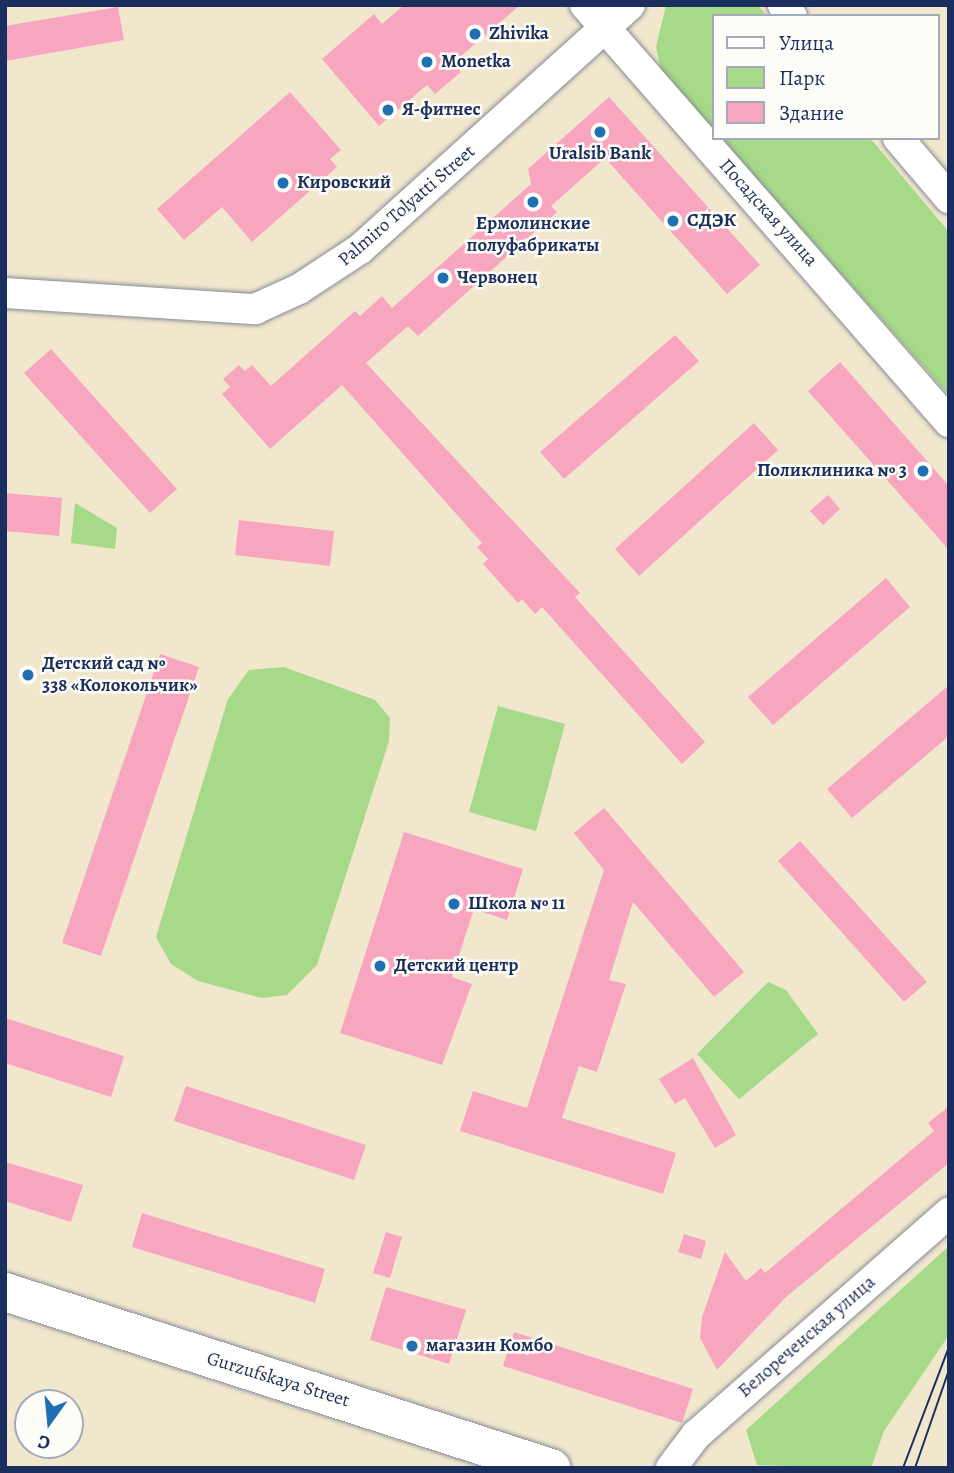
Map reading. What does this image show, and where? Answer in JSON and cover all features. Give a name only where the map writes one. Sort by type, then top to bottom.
[{"type":"main road","name":"Gurzufskaya Street","points":[[5,1293],[551,1468]]},
{"type":"street","name":"Посадская улица","points":[[585,5],[949,422]]},
{"type":"street","name":"Palmiro Tolyatti Street","points":[[5,293],[255,309],[360,249],[630,5]]},
{"type":"street","points":[[900,140],[949,198]]},
{"type":"street","name":"Белореченская улица","points":[[671,1468],[696,1435],[949,1213]]},
{"type":"green space","points":[[666,5],[758,5],[765,14],[712,14],[712,129],[661,71],[656,47]]},
{"type":"green space","points":[[722,140],[872,140],[949,232],[949,395]]},
{"type":"green space","points":[[75,503],[117,528],[115,549],[71,543]]},
{"type":"green space","points":[[284,667],[375,700],[390,718],[389,741],[317,965],[287,995],[262,998],[198,981],[171,964],[156,937],[228,699],[249,670]]},
{"type":"green space","points":[[498,706],[565,724],[536,831],[469,812]]},
{"type":"green space","points":[[768,982],[786,990],[818,1034],[739,1099],[697,1054]]},
{"type":"green space","points":[[949,1246],[949,1335],[884,1431],[871,1468],[757,1465],[746,1430]]},
{"type":"building","points":[[404,5],[520,5],[453,63],[461,72],[435,94],[427,85],[379,126],[322,59],[374,14],[382,24]]},
{"type":"building","points":[[118,7],[124,40],[5,61],[5,26]]},
{"type":"building","points":[[290,92],[341,150],[330,159],[337,167],[252,242],[222,207],[184,240],[157,209]]},
{"type":"building","points":[[609,97],[760,265],[727,294],[605,158],[551,206],[557,212],[418,336],[408,326],[366,363],[580,593],[575,597],[705,742],[682,764],[542,607],[535,614],[522,599],[518,603],[483,564],[488,559],[477,547],[482,543],[342,385],[270,449],[222,394],[230,387],[223,379],[239,365],[245,371],[252,365],[271,386],[355,311],[360,316],[382,296],[392,308],[531,184],[528,169]]},
{"type":"building","points":[[675,335],[699,361],[564,479],[540,452]]},
{"type":"building","points":[[51,349],[177,489],[150,513],[24,373]]},
{"type":"building","points":[[840,362],[949,486],[949,550],[808,391]]},
{"type":"building","points":[[754,423],[778,450],[639,576],[615,549]]},
{"type":"building","points":[[5,493],[62,498],[59,536],[5,531]]},
{"type":"building","points":[[828,495],[840,509],[823,525],[810,511]]},
{"type":"building","points":[[239,520],[334,531],[330,566],[235,555]]},
{"type":"building","points":[[886,578],[910,607],[773,725],[748,697]]},
{"type":"building","points":[[160,654],[199,667],[101,956],[62,943]]},
{"type":"building","points":[[949,685],[949,736],[852,818],[827,789]]},
{"type":"building","points":[[604,808],[744,972],[714,997],[633,902],[609,980],[626,984],[597,1072],[579,1066],[562,1118],[676,1153],[663,1194],[460,1131],[473,1091],[527,1108],[604,870],[574,833]]},
{"type":"building","name":"Детский центр","points":[[404,832],[523,869],[507,920],[474,909],[452,977],[472,984],[442,1065],[340,1033]]},
{"type":"building","points":[[800,841],[927,982],[904,1002],[778,861]]},
{"type":"building","points":[[5,1018],[124,1056],[111,1097],[5,1063]]},
{"type":"building","points":[[693,1058],[736,1135],[715,1148],[685,1098],[675,1104],[659,1079]]},
{"type":"building","points":[[186,1086],[366,1145],[354,1180],[174,1121]]},
{"type":"building","points":[[949,1106],[949,1163],[786,1297],[717,1370],[700,1338],[702,1317],[725,1252],[746,1281],[761,1268],[765,1273],[934,1131],[928,1123]]},
{"type":"building","points":[[5,1162],[83,1185],[71,1222],[5,1201]]},
{"type":"building","points":[[142,1213],[325,1269],[315,1303],[132,1247]]},
{"type":"building","points":[[386,1232],[402,1237],[390,1278],[373,1273]]},
{"type":"building","points":[[684,1234],[706,1241],[701,1259],[678,1252]]},
{"type":"building","points":[[386,1287],[466,1310],[449,1364],[370,1340]]},
{"type":"building","points":[[514,1332],[693,1389],[682,1423],[503,1366]]},
{"type":"tram line","points":[[903,1468],[949,1347]]},
{"type":"tram line","points":[[915,1468],[949,1370]]},
{"type":"place","name":"Zhivika","points":[[475,34]]},
{"type":"place","name":"Monetka","points":[[427,62]]},
{"type":"place","name":"Я-фитнес","points":[[388,110]]},
{"type":"place","name":"Uralsib Bank","points":[[600,132]]},
{"type":"place","name":"Кировский","points":[[283,183]]},
{"type":"place","name":"Ермолинские полуфабрикаты","points":[[533,202]]},
{"type":"place","name":"СДЭК","points":[[673,221]]},
{"type":"place","name":"Червонец","points":[[443,278]]},
{"type":"place","name":"Поликлиника № 3","points":[[923,471]]},
{"type":"place","name":"Детский сад № 338 «Колокольчик»","points":[[28,675]]},
{"type":"place","name":"Школа № 11","points":[[454,904]]},
{"type":"place","name":"Детский центр","points":[[380,966]]},
{"type":"place","name":"магазин Комбо","points":[[412,1346]]}]
